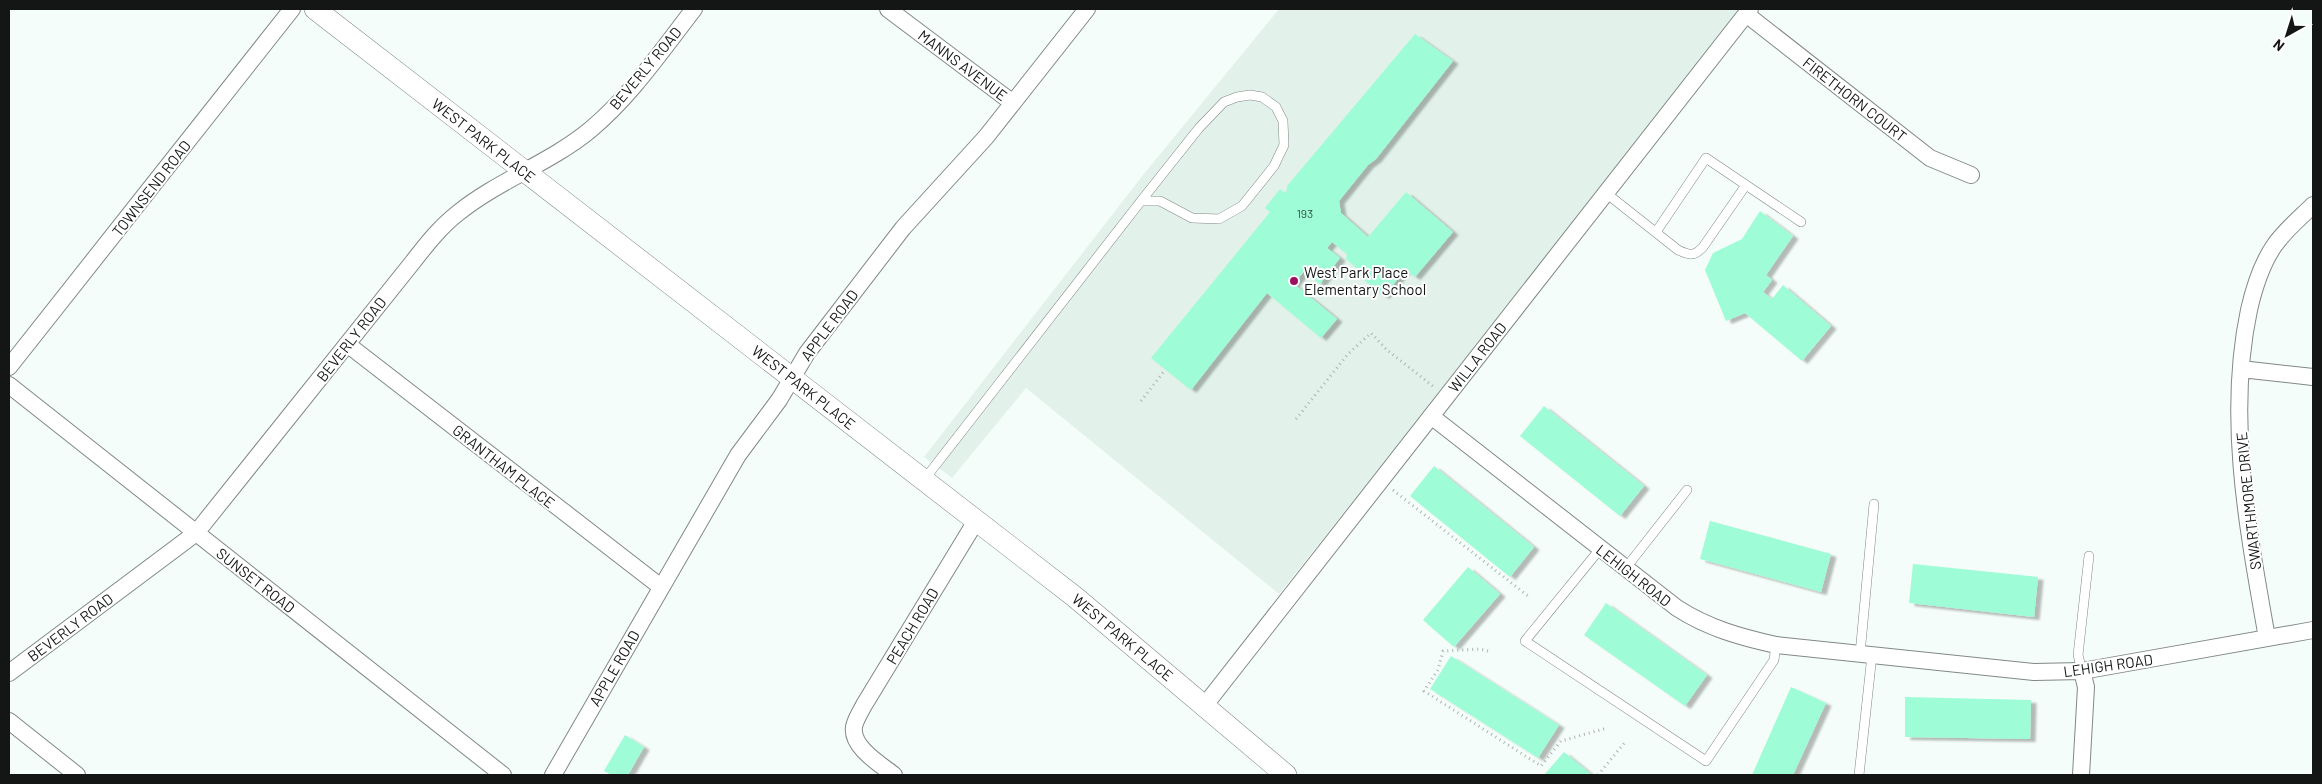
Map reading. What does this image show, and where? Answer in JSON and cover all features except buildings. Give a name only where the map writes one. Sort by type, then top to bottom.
[{"type":"street","name":"TOWNSEND ROAD","points":[[9,367],[292,9]]},
{"type":"street","name":"WEST PARK PLACE","points":[[315,9],[1082,603],[1286,775]]},
{"type":"street","name":"BEVERLY ROAD","points":[[9,673],[196,533],[445,225],[473,202],[574,142],[604,118],[630,90],[694,9]]},
{"type":"street","name":"MANNS AVENUE","points":[[888,9],[1013,103]]},
{"type":"street","name":"APPLE ROAD","points":[[553,775],[738,454],[779,400],[807,353],[903,228],[951,177],[1013,103],[1087,9]]},
{"type":"street","name":"FIRETHORN COURT","points":[[1748,11],[1930,158],[1971,175]]},
{"type":"street","name":"WILLA ROAD","points":[[1205,705],[1748,11]]},
{"type":"street","name":"SWARTHMORE DRIVE","points":[[2266,638],[2249,537],[2239,445],[2241,370],[2245,329],[2255,284],[2273,247],[2313,205]]},
{"type":"street","name":"GRANTHAM PLACE","points":[[348,344],[661,587]]},
{"type":"street","points":[[2241,370],[2313,377]]},
{"type":"street","name":"SUNSET ROAD","points":[[9,385],[503,775]]},
{"type":"street","name":"LEHIGH ROAD","points":[[1431,416],[1625,569],[1692,617],[1728,634],[1776,645],[2034,672],[2082,671],[2313,630]]},
{"type":"street","name":"PEACH ROAD","points":[[894,775],[863,749],[854,734],[854,725],[864,704],[976,521]]},
{"type":"street","points":[[2081,775],[2086,688],[2082,671]]},
{"type":"street","points":[[9,721],[77,775]]},
{"type":"lane","points":[[924,480],[1141,200],[1199,128],[1224,102],[1237,97],[1250,94],[1262,97],[1276,107],[1283,121],[1284,146],[1274,166],[1242,206],[1219,219],[1192,218],[1160,201],[1141,200]]},
{"type":"lane","points":[[1656,232],[1706,158],[1801,222]]},
{"type":"lane","points":[[1606,193],[1678,250],[1695,255],[1703,247],[1746,184]]},
{"type":"lane","points":[[1625,569],[1687,490]]},
{"type":"lane","points":[[1859,775],[1874,504]]},
{"type":"lane","points":[[1600,549],[1525,641],[1706,761],[1774,660],[1776,645]]},
{"type":"lane","points":[[2082,671],[2078,655],[2089,556]]},
{"type":"path","points":[[1296,419],[1348,354],[1371,333],[1387,350],[1434,387]]},
{"type":"path","points":[[1141,401],[1165,370]]},
{"type":"path","points":[[1393,490],[1528,596]]},
{"type":"path","points":[[1488,651],[1480,649],[1443,652],[1438,670],[1424,691],[1541,766],[1561,741],[1607,728]]},
{"type":"path","points":[[1598,775],[1626,741]]},
{"type":"shaded area","name":"West Park Place Elementary School","points":[[1279,9],[1743,9],[1279,594],[1026,388],[952,478],[924,457],[1143,175]]},
{"type":"place","name":"West Park Place Elementary School","points":[[1294,281]]}]
